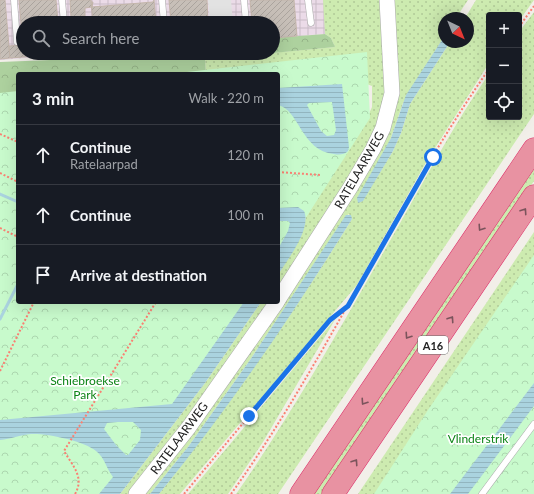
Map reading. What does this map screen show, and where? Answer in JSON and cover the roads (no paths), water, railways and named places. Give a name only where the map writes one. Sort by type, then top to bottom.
[{"type":"highway","name":"A16","points":[[301,494],[534,149]]},
{"type":"highway","name":"A16","points":[[333,494],[534,196]]},
{"type":"street","name":"RATELAARWEG","points":[[280,296],[374,149],[383,128],[392,93],[387,0]]},
{"type":"street","name":"RATELAARWEG","points":[[136,494],[189,427],[275,304]]},
{"type":"lane","points":[[14,0],[16,21]]},
{"type":"lane","points":[[62,0],[63,16]]},
{"type":"lane","points":[[162,0],[163,16]]},
{"type":"lane","points":[[244,0],[245,16]]},
{"type":"lane","points":[[308,0],[311,23]]},
{"type":"lane","points":[[482,494],[534,424]]},
{"type":"water","points":[[438,46],[438,48],[446,48],[410,104],[401,133],[393,151],[363,201],[358,203],[357,198],[391,138],[406,95]]},
{"type":"water","points":[[342,84],[349,147],[348,151],[340,155],[323,151],[314,146],[285,108],[280,106],[280,88]],"holes":[[[332,102],[336,130],[334,135],[327,136],[321,131],[307,105],[309,103]]]},
{"type":"water","points":[[298,207],[304,211],[306,218],[302,235],[280,272],[280,245],[288,231],[290,223],[288,221],[280,221],[280,208]]},
{"type":"water","points":[[346,215],[351,215],[352,219],[260,360],[211,428],[159,494],[150,494],[188,447],[250,360]]},
{"type":"water","points":[[243,304],[260,304],[205,383],[120,494],[99,494],[113,477],[99,454],[91,447],[65,438],[38,434],[0,440],[0,420],[172,404]],"holes":[[[133,422],[141,430],[140,440],[128,455],[126,455],[104,429],[107,423]]]},
{"type":"water","points":[[534,383],[534,406],[468,494],[450,494]]},
{"type":"waterway","points":[[0,194],[16,201]]},
{"type":"waterway","points":[[0,319],[16,288]]},
{"type":"park label","name":"Schiebroekse Park","points":[[85,387]]},
{"type":"park label","name":"Vlinderstrik","points":[[478,438]]}]
